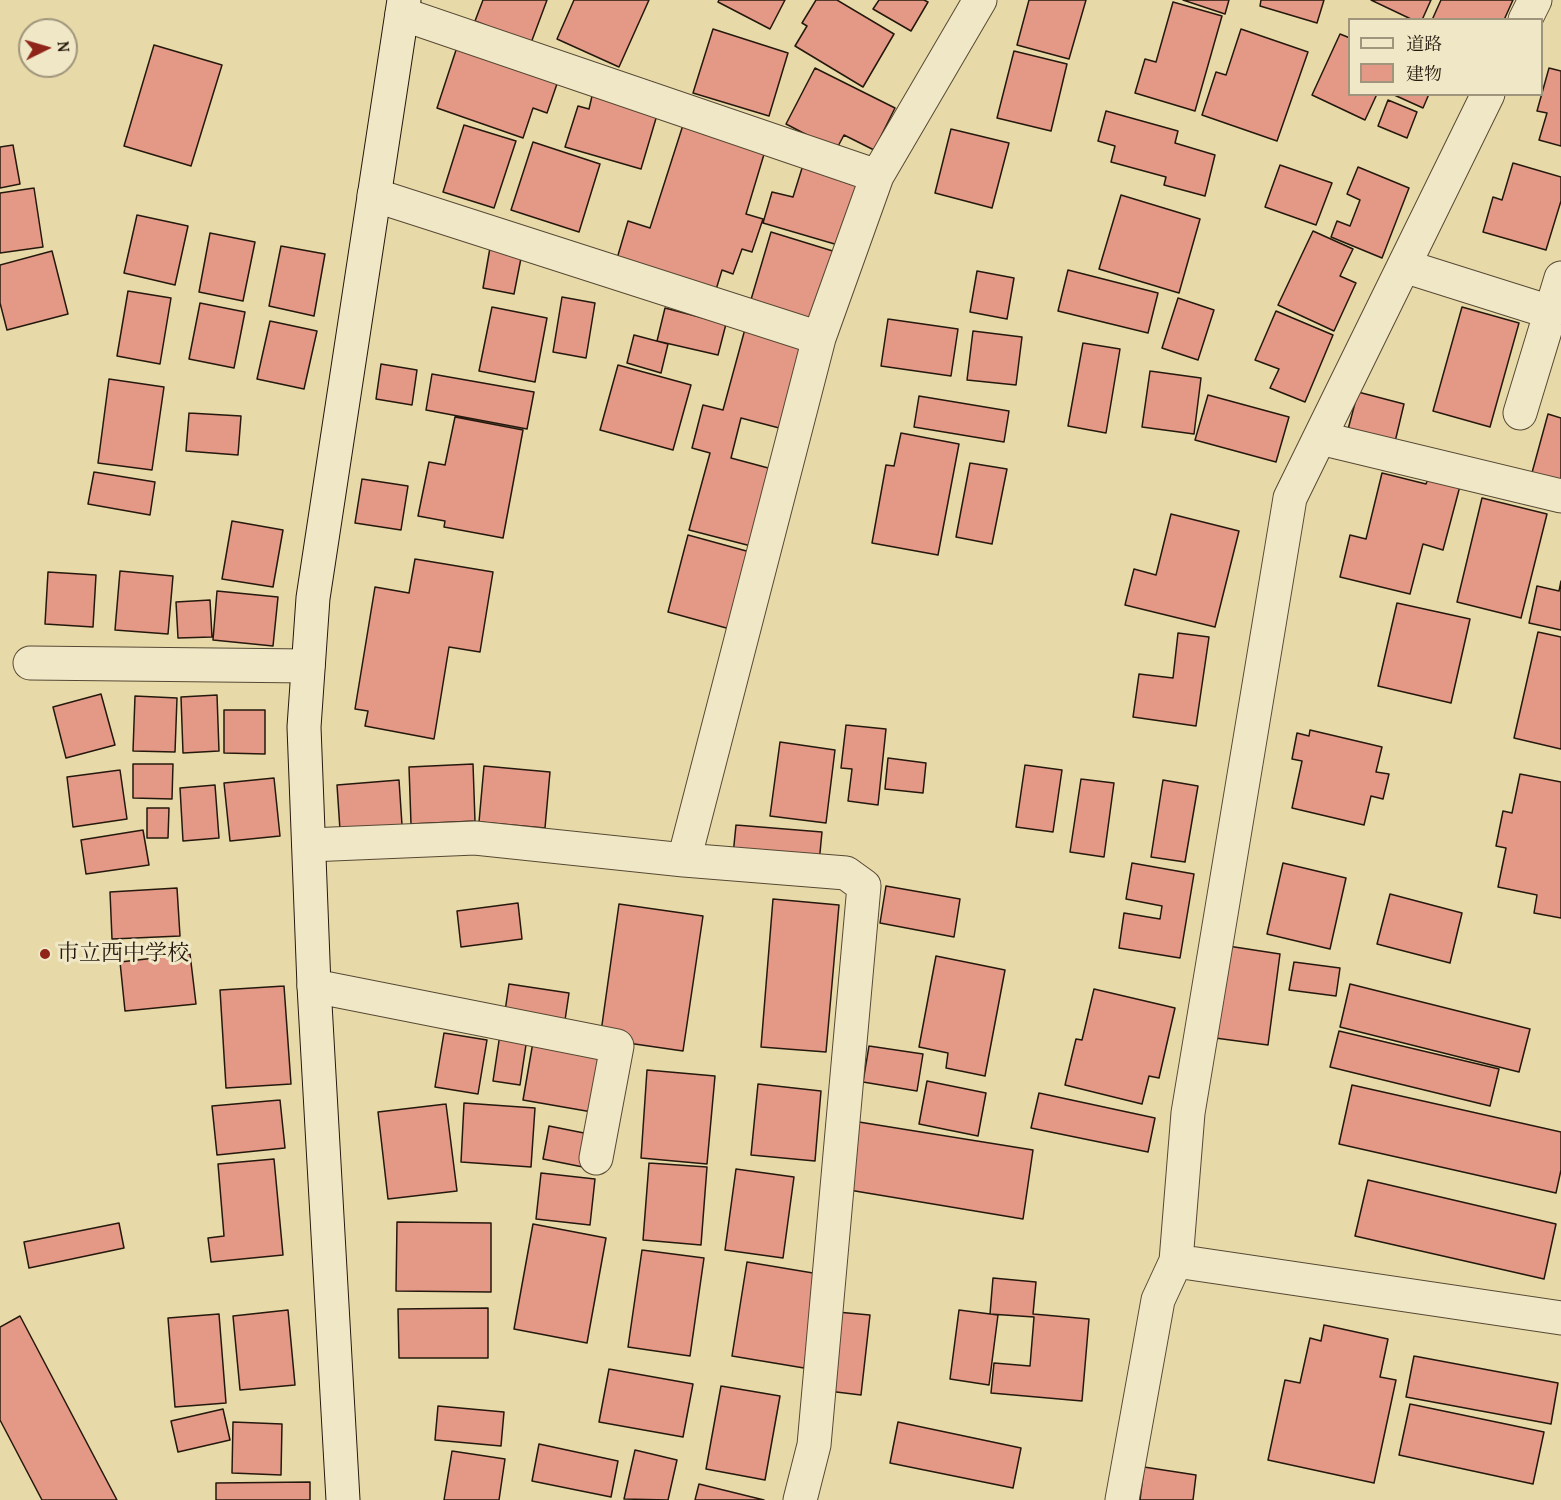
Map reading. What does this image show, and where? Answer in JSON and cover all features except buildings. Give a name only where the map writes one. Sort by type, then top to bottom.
[{"type":"street","points":[[684,860],[819,338],[877,176],[980,0]]},
{"type":"street","points":[[1526,18],[1535,0]]},
{"type":"street","points":[[343,1500],[314,986],[304,727],[313,598],[403,7],[877,176]]},
{"type":"street","points":[[1122,1500],[1158,1300],[1176,1261],[1188,1113],[1290,498],[1487,96]]},
{"type":"street","points":[[374,195],[819,338]]},
{"type":"street","points":[[1404,266],[1550,312]]},
{"type":"street","points":[[1520,413],[1561,278]]},
{"type":"street","points":[[1320,438],[1561,496]]},
{"type":"street","points":[[30,663],[308,666]]},
{"type":"street","points":[[309,845],[475,838],[684,860],[846,873],[864,886],[814,1445],[800,1500]]},
{"type":"street","points":[[314,986],[617,1046],[596,1158]]},
{"type":"street","points":[[1176,1261],[1561,1318]]},
{"type":"place","name":"市立西中学校","points":[[45,954]]}]
